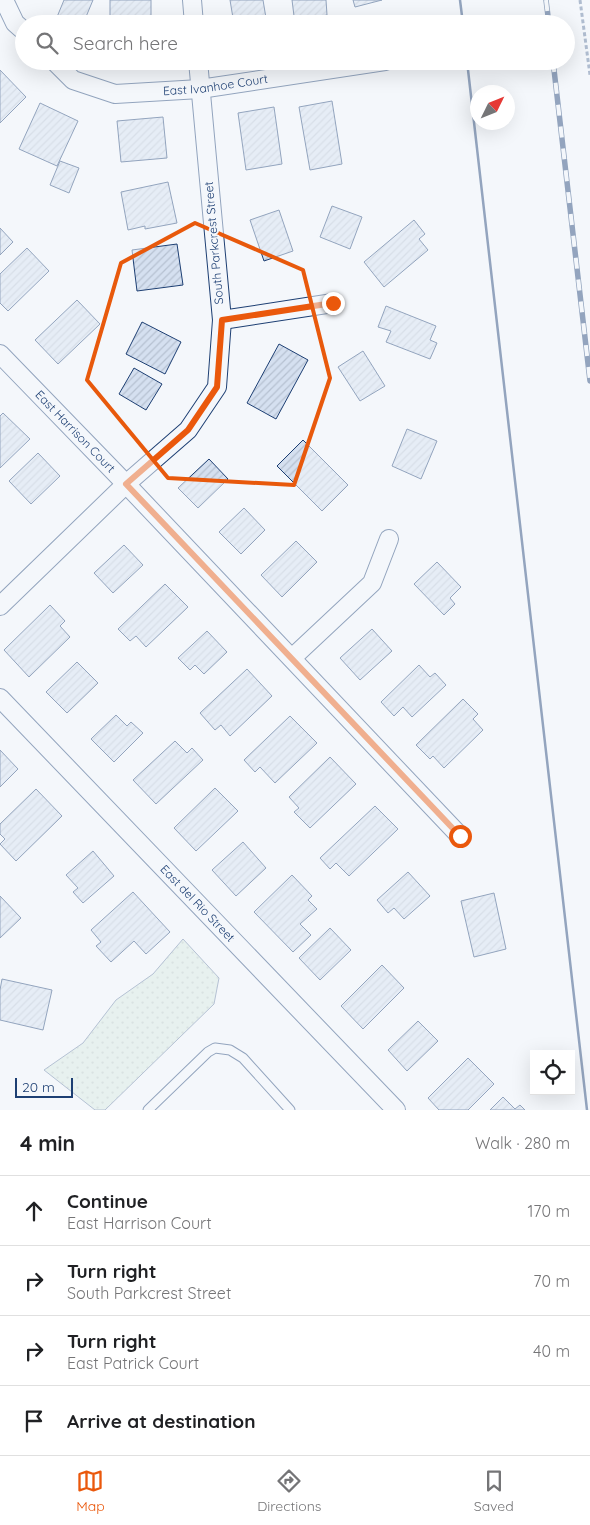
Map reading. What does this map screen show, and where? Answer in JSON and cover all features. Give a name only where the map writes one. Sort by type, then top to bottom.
[{"type":"street","points":[[4,0],[15,23]]},
{"type":"street","points":[[192,0],[193,15]]},
{"type":"street","name":"East Ivanhoe Court","points":[[63,70],[73,80],[115,94],[200,89],[326,70]]},
{"type":"street","name":"South Parkcrest Street","points":[[0,606],[126,484],[188,430],[217,387],[222,320],[199,70]]},
{"type":"street","points":[[222,320],[333,303]]},
{"type":"street","name":"East Harrison Court","points":[[0,354],[460,836]]},
{"type":"street","points":[[292,658],[372,583],[389,539]]},
{"type":"street","name":"East del Rio Street","points":[[0,698],[396,1110]]},
{"type":"lane","points":[[148,1110],[208,1052],[215,1048],[230,1050],[243,1058],[290,1110]]},
{"type":"path","points":[[580,0],[590,75]]},
{"type":"highlighted area","points":[[195,223],[303,270],[330,378],[294,485],[168,478],[87,380],[121,263]]},
{"type":"shaded area","points":[[183,939],[219,978],[214,1004],[105,1110],[95,1110],[44,1070],[83,1043],[116,1000],[153,974]]},
{"type":"building","points":[[64,0],[93,0],[87,15],[58,15]]},
{"type":"building","points":[[110,0],[151,0],[151,15],[110,15]]},
{"type":"building","points":[[230,0],[263,0],[266,15],[232,15]]},
{"type":"building","points":[[292,0],[326,0],[327,15],[294,15]]},
{"type":"building","points":[[353,0],[382,0],[355,7]]},
{"type":"building","points":[[0,70],[26,97],[0,123]]},
{"type":"building","points":[[332,101],[342,164],[310,170],[299,107]]},
{"type":"building","points":[[40,103],[78,121],[57,166],[19,149]]},
{"type":"building","points":[[274,107],[282,164],[246,170],[238,113]]},
{"type":"building","points":[[163,117],[167,158],[121,162],[117,121]]},
{"type":"building","points":[[60,161],[79,168],[69,193],[50,185]]},
{"type":"building","points":[[168,182],[177,223],[145,229],[145,226],[128,230],[121,192]]},
{"type":"building","points":[[332,206],[362,217],[350,249],[320,237]]},
{"type":"building","points":[[279,210],[293,251],[264,261],[250,220]]},
{"type":"building","points":[[414,220],[425,234],[419,239],[428,250],[384,287],[364,262]]},
{"type":"building","points":[[0,228],[13,242],[0,255]]},
{"type":"building","points":[[177,244],[183,285],[137,291],[132,250]]},
{"type":"building","points":[[27,248],[49,271],[8,311],[0,303],[0,274]]},
{"type":"building","points":[[77,300],[100,324],[58,364],[35,340]]},
{"type":"building","points":[[386,306],[436,326],[430,340],[437,343],[430,359],[386,342],[391,331],[378,327]]},
{"type":"building","points":[[142,322],[181,342],[165,374],[126,354]]},
{"type":"building","points":[[279,344],[308,360],[276,419],[247,403]]},
{"type":"building","points":[[363,351],[385,386],[360,401],[338,367]]},
{"type":"building","points":[[134,368],[162,384],[146,410],[119,394]]},
{"type":"building","points":[[3,413],[30,439],[0,468],[0,416]]},
{"type":"building","points":[[407,429],[437,441],[421,479],[392,466]]},
{"type":"building","points":[[303,440],[348,485],[322,511],[277,466]]},
{"type":"building","points":[[38,453],[60,476],[31,504],[9,481]]},
{"type":"building","points":[[209,459],[228,479],[198,508],[178,488]]},
{"type":"building","points":[[244,508],[265,530],[241,554],[219,532]]},
{"type":"building","points":[[296,541],[317,562],[282,597],[261,575]]},
{"type":"building","points":[[124,545],[143,565],[113,593],[94,573]]},
{"type":"building","points":[[437,562],[461,587],[450,598],[455,604],[444,615],[414,584]]},
{"type":"building","points":[[165,584],[188,607],[146,647],[136,636],[130,641],[118,629]]},
{"type":"building","points":[[50,605],[65,621],[60,626],[70,637],[29,677],[4,650]]},
{"type":"building","points":[[372,629],[392,651],[360,680],[340,658]]},
{"type":"building","points":[[207,631],[227,652],[204,674],[195,665],[190,670],[178,658]]},
{"type":"building","points":[[77,662],[98,683],[67,713],[46,692]]},
{"type":"building","points":[[419,665],[430,677],[435,673],[446,685],[412,717],[403,707],[394,716],[381,702]]},
{"type":"building","points":[[247,669],[272,696],[230,736],[221,725],[215,730],[200,713]]},
{"type":"building","points":[[463,699],[478,714],[473,719],[483,730],[444,768],[433,756],[430,759],[416,745]]},
{"type":"building","points":[[116,715],[127,726],[131,722],[143,733],[114,762],[91,739]]},
{"type":"building","points":[[290,716],[317,743],[275,783],[260,767],[255,772],[244,760]]},
{"type":"building","points":[[175,741],[187,753],[192,748],[203,760],[156,804],[133,780]]},
{"type":"building","points":[[0,750],[18,769],[0,787]]},
{"type":"building","points":[[330,757],[356,784],[310,828],[294,812],[299,808],[289,797]]},
{"type":"building","points":[[215,788],[238,811],[196,851],[174,828]]},
{"type":"building","points":[[36,789],[62,816],[16,861],[0,844],[5,839],[0,834],[0,824]]},
{"type":"building","points":[[375,806],[398,829],[349,876],[336,863],[330,869],[320,858]]},
{"type":"building","points":[[243,842],[266,868],[236,896],[212,870]]},
{"type":"building","points":[[93,851],[114,876],[83,903],[73,892],[78,888],[66,875]]},
{"type":"building","points":[[408,872],[430,896],[404,919],[394,908],[388,913],[377,900]]},
{"type":"building","points":[[292,875],[312,896],[308,900],[317,909],[300,924],[311,935],[293,952],[254,912]]},
{"type":"building","points":[[133,892],[170,932],[146,954],[134,941],[111,962],[96,946],[101,942],[91,930]]},
{"type":"building","points":[[494,893],[506,949],[474,957],[461,901]]},
{"type":"building","points":[[0,896],[21,918],[0,938]]},
{"type":"building","points":[[330,928],[351,950],[320,980],[299,958]]},
{"type":"building","points":[[382,965],[404,988],[363,1029],[341,1006]]},
{"type":"building","points":[[2,979],[52,990],[43,1030],[0,1020]]},
{"type":"building","points":[[418,1021],[438,1041],[407,1071],[388,1050]]},
{"type":"building","points":[[468,1058],[494,1084],[468,1110],[439,1110],[428,1098]]},
{"type":"building","points":[[503,1097],[515,1109],[520,1105],[525,1110],[490,1110]]},
{"type":"railway","points":[[546,0],[548,15]]},
{"type":"railway","points":[[554,70],[590,381]]},
{"type":"wall","points":[[460,0],[462,15]]},
{"type":"wall","points":[[468,70],[587,1110]]},
{"type":"route","points":[[333,303],[222,320],[217,387],[188,430],[126,484],[460,836]]}]
